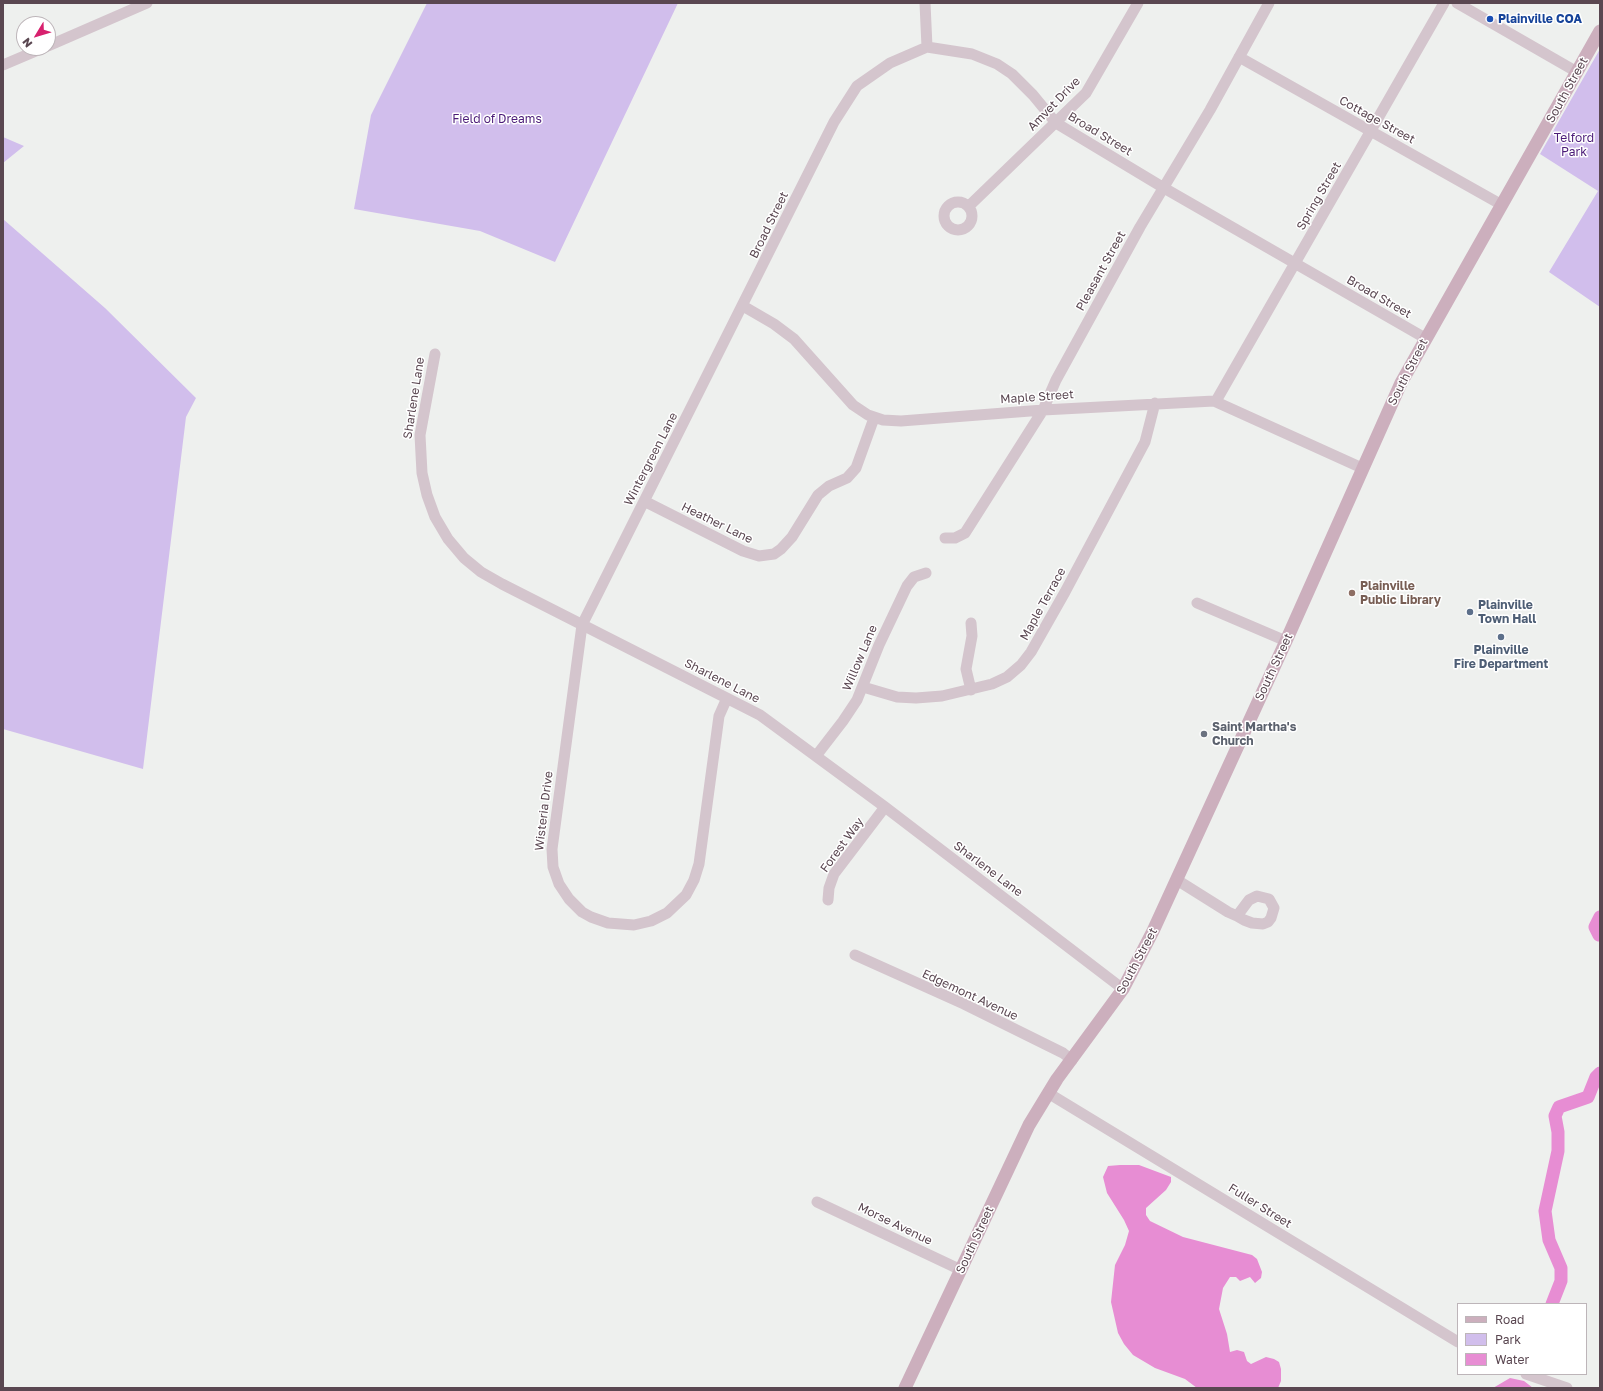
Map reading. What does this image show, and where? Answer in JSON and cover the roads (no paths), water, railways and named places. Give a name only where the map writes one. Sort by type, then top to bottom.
[{"type":"main road","name":"South Street","points":[[905,1388],[1029,1125],[1048,1093],[1123,989],[1153,931],[1286,641],[1396,392],[1425,338],[1600,31]]},
{"type":"street","points":[[56,43],[147,3]]},
{"type":"street","points":[[925,3],[927,47]]},
{"type":"street","name":"Amvet Drive","points":[[969,206],[1086,93],[1138,3]]},
{"type":"street","name":"Pleasant Street","points":[[945,538],[955,538],[965,534],[1043,410],[1056,380],[1140,227],[1164,188],[1269,3]]},
{"type":"street","name":"Spring Street","points":[[1216,401],[1444,3]]},
{"type":"street","points":[[1457,3],[1577,72]]},
{"type":"street","name":"Broad Street","points":[[743,306],[834,122],[857,86],[890,63],[927,47],[972,54],[997,64],[1012,74],[1033,95],[1056,122],[1164,188],[1425,338]]},
{"type":"street","points":[[3,65],[24,56]]},
{"type":"street","name":"Cottage Street","points":[[1239,57],[1502,205]]},
{"type":"street","name":"Maple Street","points":[[743,306],[774,324],[794,339],[846,399],[860,411],[874,418],[901,421],[1043,410],[1216,401],[1362,468]]},
{"type":"street","name":"Wintergreen Lane","points":[[582,625],[743,306]]},
{"type":"street","name":"Sharlene Lane","points":[[435,354],[420,444],[424,484],[435,517],[456,549],[481,572],[520,594],[727,698],[770,722],[885,807],[1123,989]]},
{"type":"street","name":"Maple Terrace","points":[[863,687],[888,696],[906,698],[942,696],[992,684],[1007,677],[1021,665],[1029,655],[1065,592],[1145,442],[1155,403]]},
{"type":"street","name":"Heather Lane","points":[[644,501],[743,551],[759,556],[774,554],[787,544],[818,495],[829,486],[848,478],[856,468],[874,418]]},
{"type":"street","name":"Willow Lane","points":[[816,756],[844,721],[863,687],[879,645],[907,586],[914,577],[926,573]]},
{"type":"street","points":[[1197,603],[1286,641]]},
{"type":"street","points":[[970,623],[972,636],[966,662],[971,690]]},
{"type":"street","name":"Wisteria Drive","points":[[582,625],[553,840],[552,858],[556,876],[564,892],[575,906],[591,917],[617,925],[643,923],[667,913],[688,891],[699,864],[719,716],[727,698]]},
{"type":"street","name":"Forest Way","points":[[828,900],[829,888],[834,874],[885,807]]},
{"type":"street","points":[[1177,880],[1237,916],[1258,925],[1268,922],[1272,918],[1274,908],[1268,899],[1260,896],[1249,900],[1237,916]]},
{"type":"street","name":"Edgemont Avenue","points":[[855,955],[964,1004],[1063,1053],[1072,1060]]},
{"type":"street","name":"Fuller Street","points":[[1048,1093],[1457,1341]]},
{"type":"street","name":"Morse Avenue","points":[[817,1202],[961,1270]]},
{"type":"street","points":[[1529,1375],[1567,1388]]},
{"type":"water","points":[[1139,1165],[1171,1177],[1171,1182],[1166,1190],[1146,1208],[1146,1215],[1150,1221],[1183,1237],[1252,1255],[1257,1259],[1262,1272],[1261,1278],[1255,1283],[1250,1277],[1240,1281],[1236,1277],[1230,1277],[1223,1288],[1219,1309],[1227,1334],[1230,1352],[1237,1350],[1244,1352],[1247,1361],[1251,1364],[1266,1357],[1279,1362],[1281,1369],[1281,1381],[1278,1388],[1197,1388],[1185,1379],[1155,1368],[1133,1355],[1124,1344],[1118,1333],[1111,1302],[1115,1265],[1125,1245],[1129,1231],[1107,1193],[1103,1177],[1108,1166]]},
{"type":"water","points":[[1510,1378],[1524,1381],[1533,1388],[1493,1388]]},
{"type":"waterway","points":[[1599,935],[1595,927],[1600,917]]},
{"type":"waterway","points":[[1552,1303],[1561,1281],[1561,1268],[1549,1240],[1545,1211],[1558,1151],[1558,1132],[1555,1116],[1559,1107],[1588,1097],[1596,1077],[1600,1073]]},
{"type":"place","name":"Plainville COA","points":[[1490,19]]},
{"type":"place","name":"Plainville Public Library","points":[[1352,593]]},
{"type":"place","name":"Plainville Town Hall","points":[[1470,612]]},
{"type":"place","name":"Plainville Fire Department","points":[[1501,637]]},
{"type":"place","name":"Saint Martha's Church","points":[[1204,734]]},
{"type":"park label","name":"Field of Dreams","points":[[497,119]]},
{"type":"park label","name":"Telford Park","points":[[1574,145]]}]
